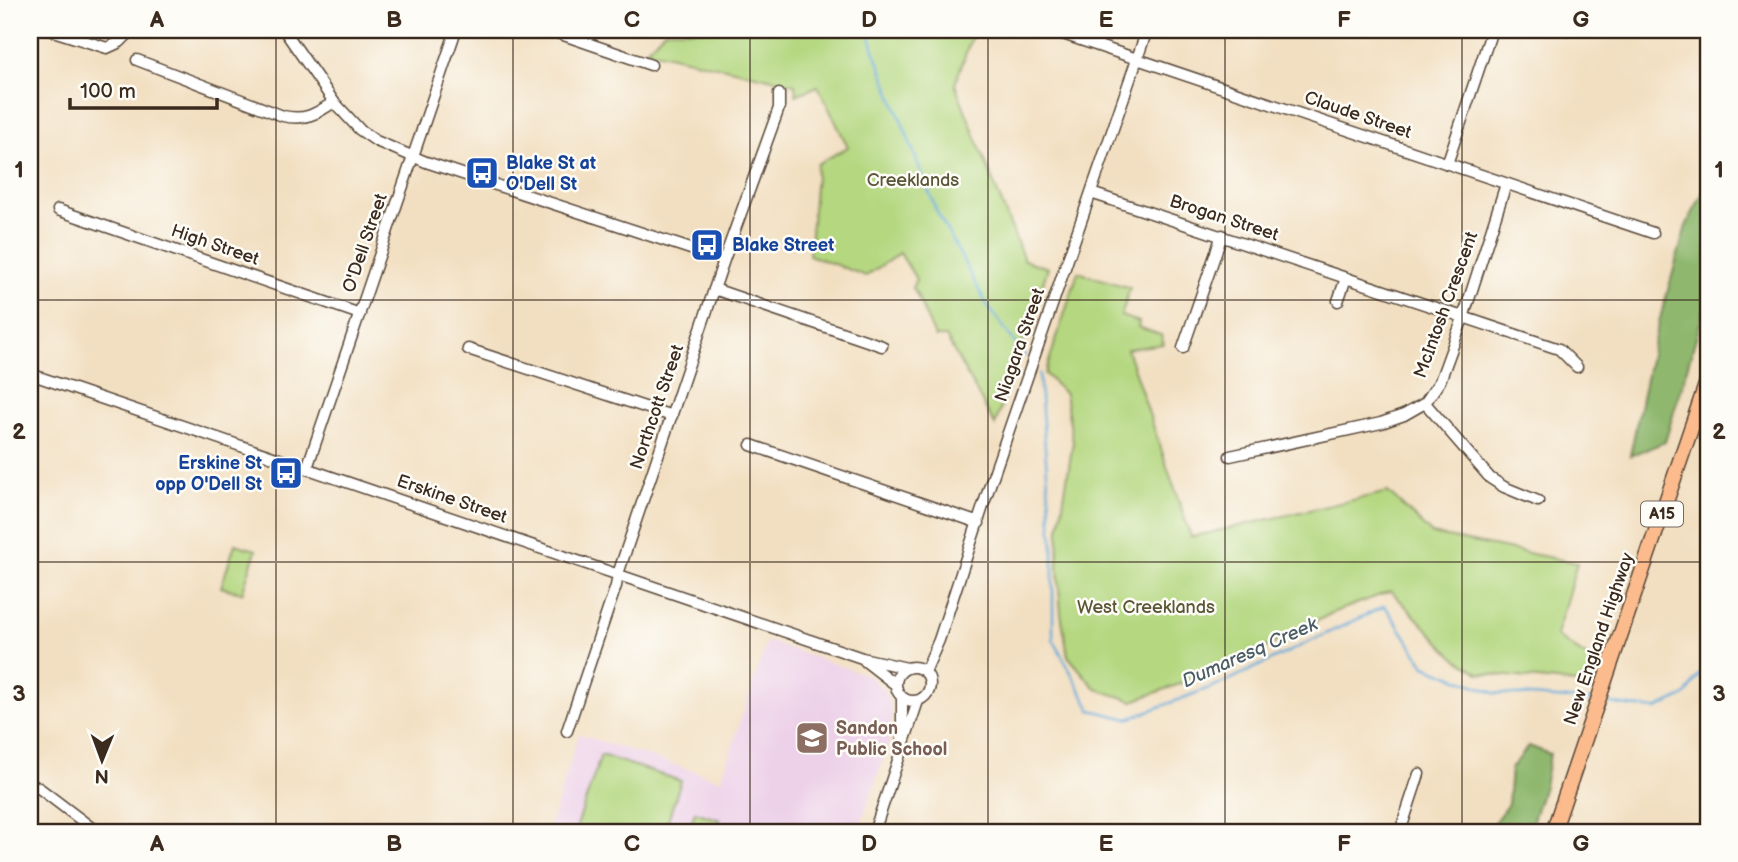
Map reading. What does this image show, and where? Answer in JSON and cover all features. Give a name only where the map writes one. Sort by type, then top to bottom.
[{"type":"highway","name":"New England Highway","points":[[1553,832],[1708,379]]},
{"type":"street","points":[[50,30],[107,48],[120,42],[132,30]]},
{"type":"street","points":[[284,30],[334,102],[360,130],[376,141],[413,157],[724,260]]},
{"type":"street","name":"O'Dell Street","points":[[307,468],[456,30]]},
{"type":"street","points":[[549,30],[651,65]]},
{"type":"street","name":"Claude Street","points":[[1051,30],[1653,233]]},
{"type":"street","name":"Niagara Street","points":[[925,672],[939,640],[1147,30]]},
{"type":"street","points":[[1447,164],[1492,30]]},
{"type":"street","points":[[136,60],[297,119],[316,114],[334,102]]},
{"type":"street","name":"Northcott Street","points":[[567,731],[724,260],[779,108],[779,94]]},
{"type":"street","name":"McIntosh Crescent","points":[[1230,456],[1381,423],[1404,415],[1425,403],[1440,381],[1506,184]]},
{"type":"street","name":"Brogan Street","points":[[1091,193],[1559,349],[1577,367]]},
{"type":"street","name":"High Street","points":[[58,210],[360,314]]},
{"type":"street","points":[[1183,348],[1222,235]]},
{"type":"street","points":[[1338,301],[1346,278]]},
{"type":"street","points":[[715,289],[882,346]]},
{"type":"street","points":[[468,349],[672,416]]},
{"type":"street","name":"Erskine Street","points":[[30,374],[862,658],[907,668]]},
{"type":"street","points":[[1425,403],[1490,478],[1538,501]]},
{"type":"street","points":[[751,445],[979,523]]},
{"type":"street","name":"Erskine Street","points":[[862,658],[896,685]]},
{"type":"street","points":[[902,698],[913,702],[923,698],[930,689],[929,678],[925,672],[917,668],[907,668],[899,675],[896,685],[902,698],[902,750]]},
{"type":"street","points":[[874,832],[918,701]]},
{"type":"street","points":[[1400,832],[1419,774]]},
{"type":"street","points":[[30,784],[97,832]]},
{"type":"shaded area","name":"Sandon Public School","points":[[767,641],[867,675],[883,689],[892,717],[889,742],[858,832],[548,832],[579,734],[721,780]]},
{"type":"green space","name":"Creeklands","points":[[665,30],[974,30],[955,84],[1024,260],[1048,268],[995,425],[946,337],[935,337],[912,288],[916,279],[900,253],[866,276],[809,255],[817,164],[848,147],[818,86],[796,95],[795,84],[646,50]]},
{"type":"green space","points":[[1708,183],[1708,297],[1665,442],[1630,456],[1654,340],[1686,226]]},
{"type":"green space","name":"West Creeklands","points":[[1078,272],[1130,288],[1121,316],[1139,322],[1138,327],[1161,335],[1164,344],[1127,349],[1191,537],[1388,492],[1432,534],[1577,563],[1556,636],[1602,667],[1596,685],[1479,673],[1453,656],[1391,591],[1332,613],[1236,662],[1133,701],[1096,689],[1068,656],[1061,613],[1059,529],[1073,442],[1065,394],[1045,374]]},
{"type":"green space","points":[[235,544],[256,550],[242,593],[221,587]]},
{"type":"green space","points":[[1529,746],[1550,754],[1544,786],[1529,832],[1487,832],[1508,804],[1511,769]]},
{"type":"green space","points":[[601,755],[681,781],[664,832],[575,832]]},
{"type":"green space","points":[[695,812],[720,820],[716,832],[688,832]]},
{"type":"waterway","name":"Dumaresq Creek","points":[[868,30],[936,210],[987,305],[1025,356]]},
{"type":"waterway","name":"Dumaresq Creek","points":[[1039,374],[1053,546],[1053,639],[1091,710],[1128,719],[1225,682],[1385,606],[1425,666],[1494,693],[1593,701]]},
{"type":"waterway","name":"Dumaresq Creek","points":[[1603,703],[1656,709],[1686,695],[1708,662]]},
{"type":"place","name":"Blake St at O'Dell St","points":[[482,173]]},
{"type":"place","name":"Blake Street","points":[[707,245]]},
{"type":"place","name":"Erskine St opp O'Dell St","points":[[286,473]]},
{"type":"place","name":"Sandon Public School","points":[[812,738]]}]
